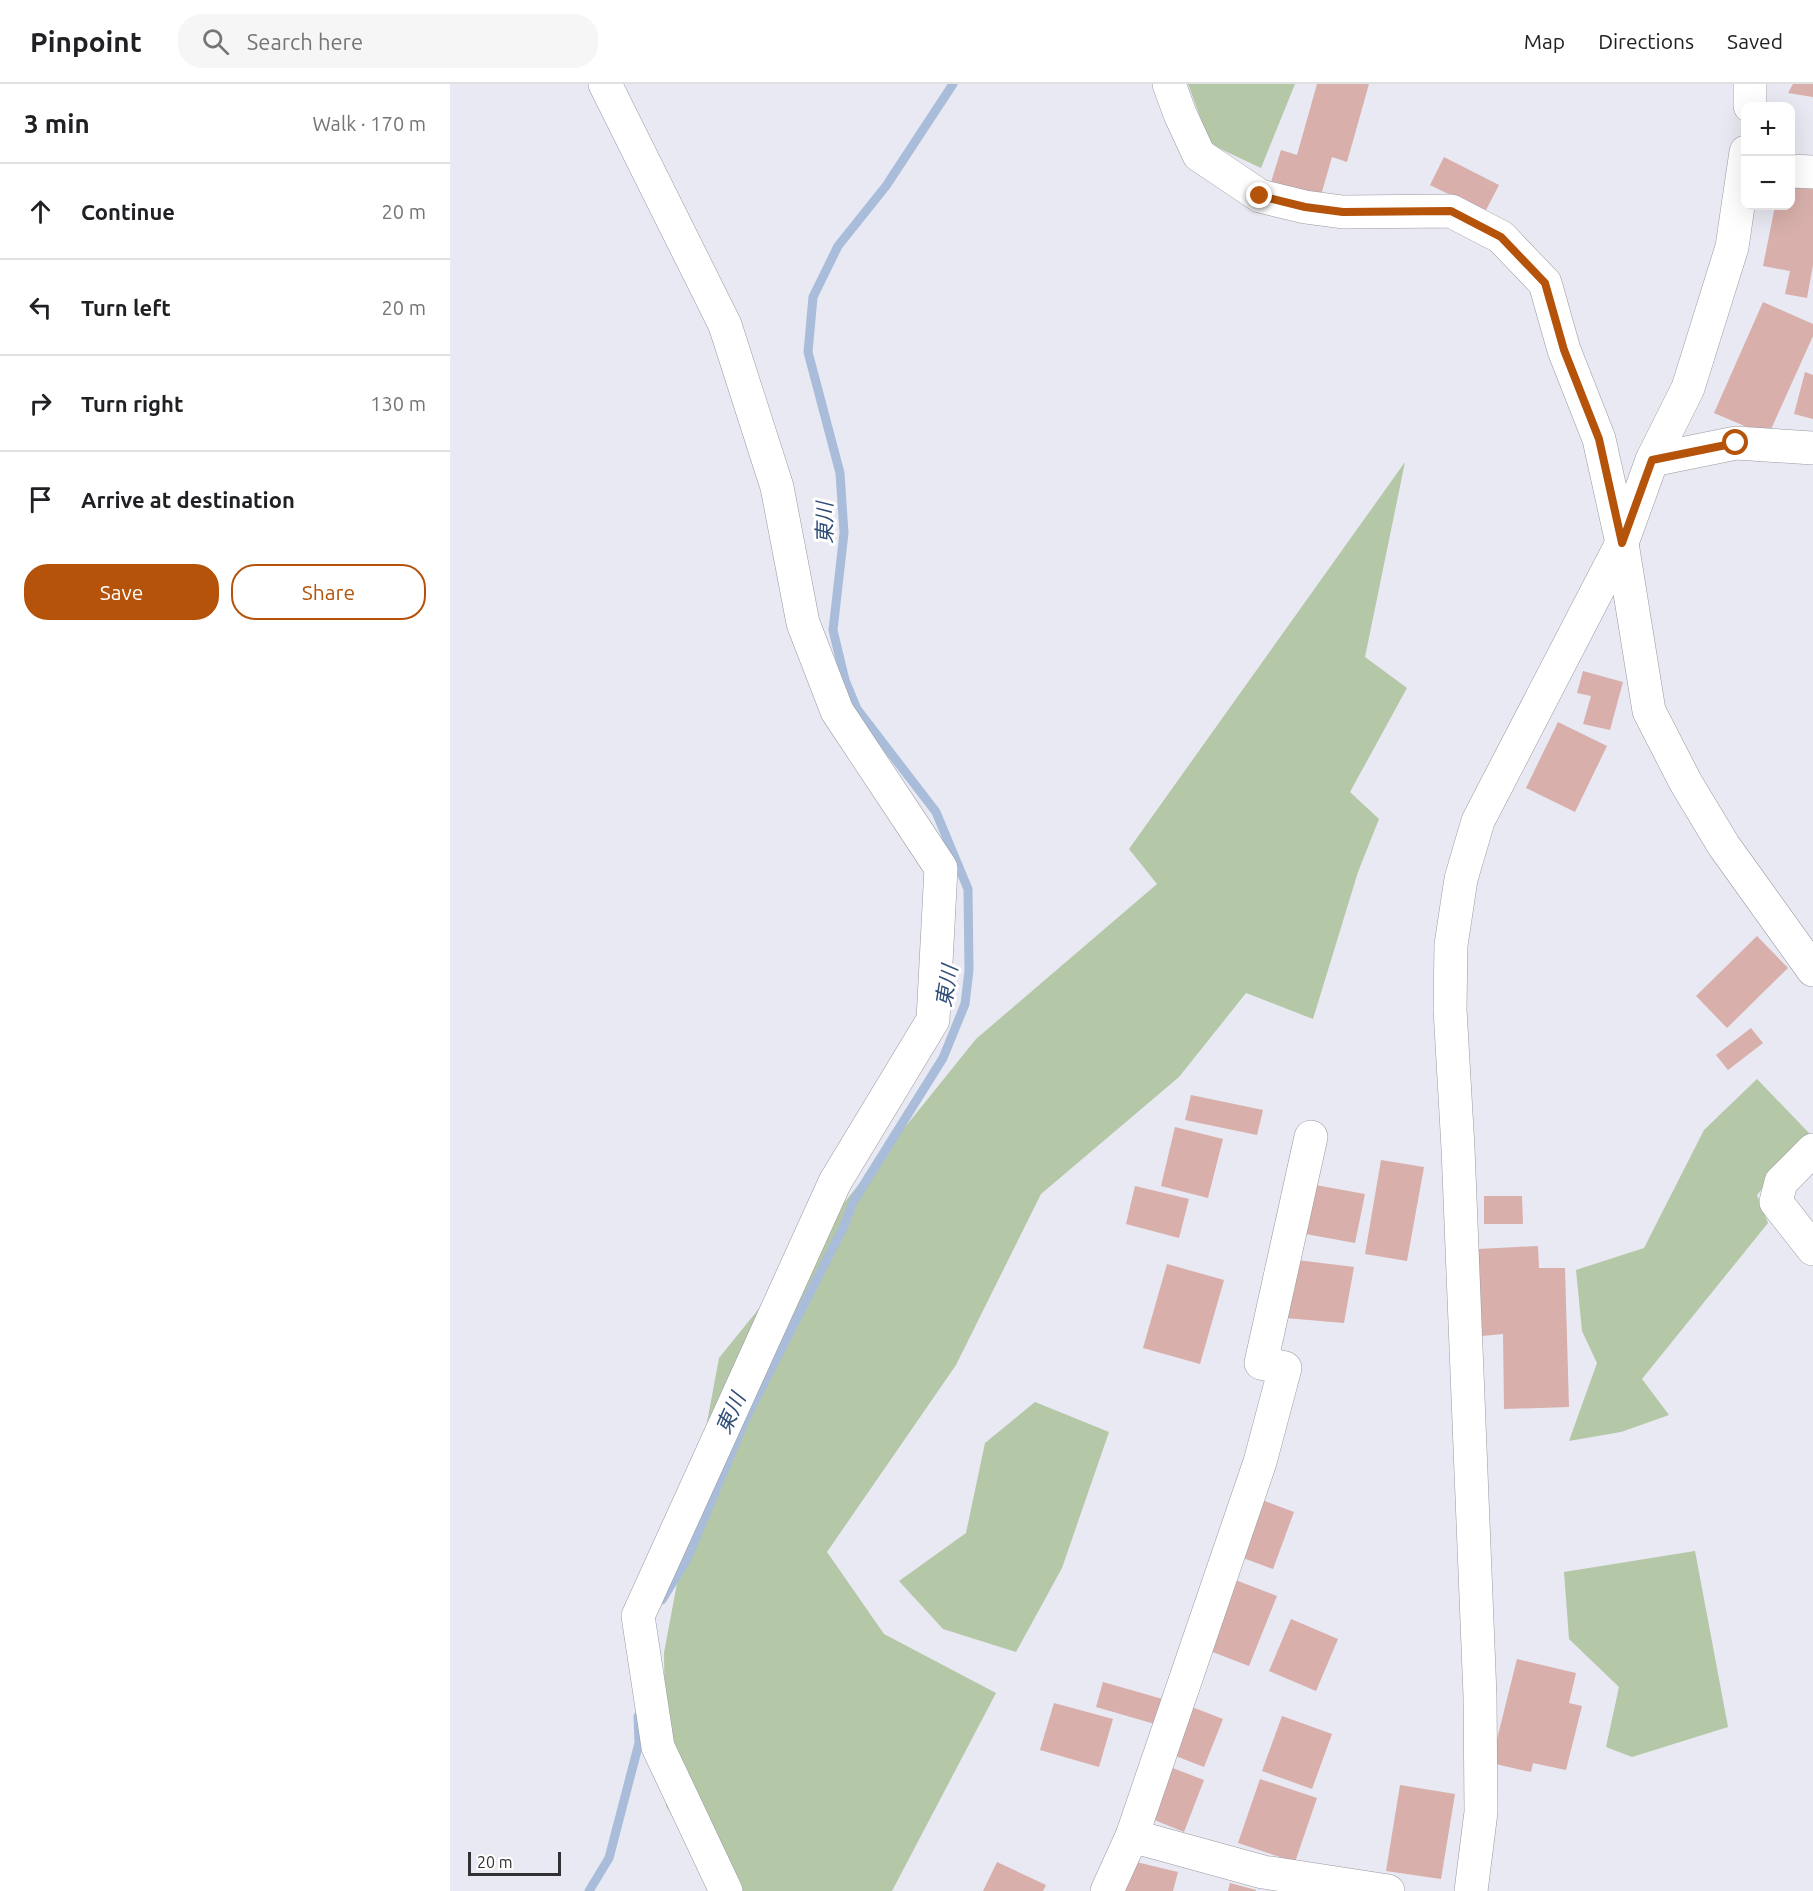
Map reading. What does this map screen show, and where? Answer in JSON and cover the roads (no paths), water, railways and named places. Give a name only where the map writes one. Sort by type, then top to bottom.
[{"type":"street","points":[[605,84],[725,325],[777,487],[803,623],[837,711],[941,868],[933,1020],[835,1182],[638,1616],[658,1747],[726,1891]]},
{"type":"street","points":[[1169,84],[1199,155],[1260,196],[1305,207],[1343,212],[1451,211],[1501,237],[1545,283],[1564,350],[1599,439],[1622,543],[1649,711],[1686,783],[1724,846],[1813,970]]},
{"type":"street","points":[[1750,84],[1750,102]]},
{"type":"street","points":[[1795,171],[1813,172]]},
{"type":"street","points":[[1471,1891],[1481,1812],[1480,1696],[1459,1172],[1450,1009],[1451,945],[1461,879],[1478,821],[1622,543],[1652,460],[1688,388],[1732,247],[1741,189]]},
{"type":"street","points":[[1652,460],[1736,443],[1813,448]]},
{"type":"street","points":[[1107,1891],[1132,1836],[1260,1462],[1285,1368],[1261,1363],[1311,1137]]},
{"type":"street","points":[[1813,1149],[1781,1182],[1776,1202],[1813,1249]]},
{"type":"street","points":[[1132,1836],[1263,1872],[1388,1891]]},
{"type":"waterway","name":"東川","points":[[662,1600],[687,1559],[746,1418],[844,1226],[853,1202],[943,1058],[965,1004],[969,970],[968,889],[936,812],[857,709],[845,680],[833,630],[844,533],[840,473],[808,352],[813,297],[838,246],[886,186],[953,84]]},
{"type":"waterway","name":"東川","points":[[589,1891],[609,1858],[639,1743],[638,1716]]}]
